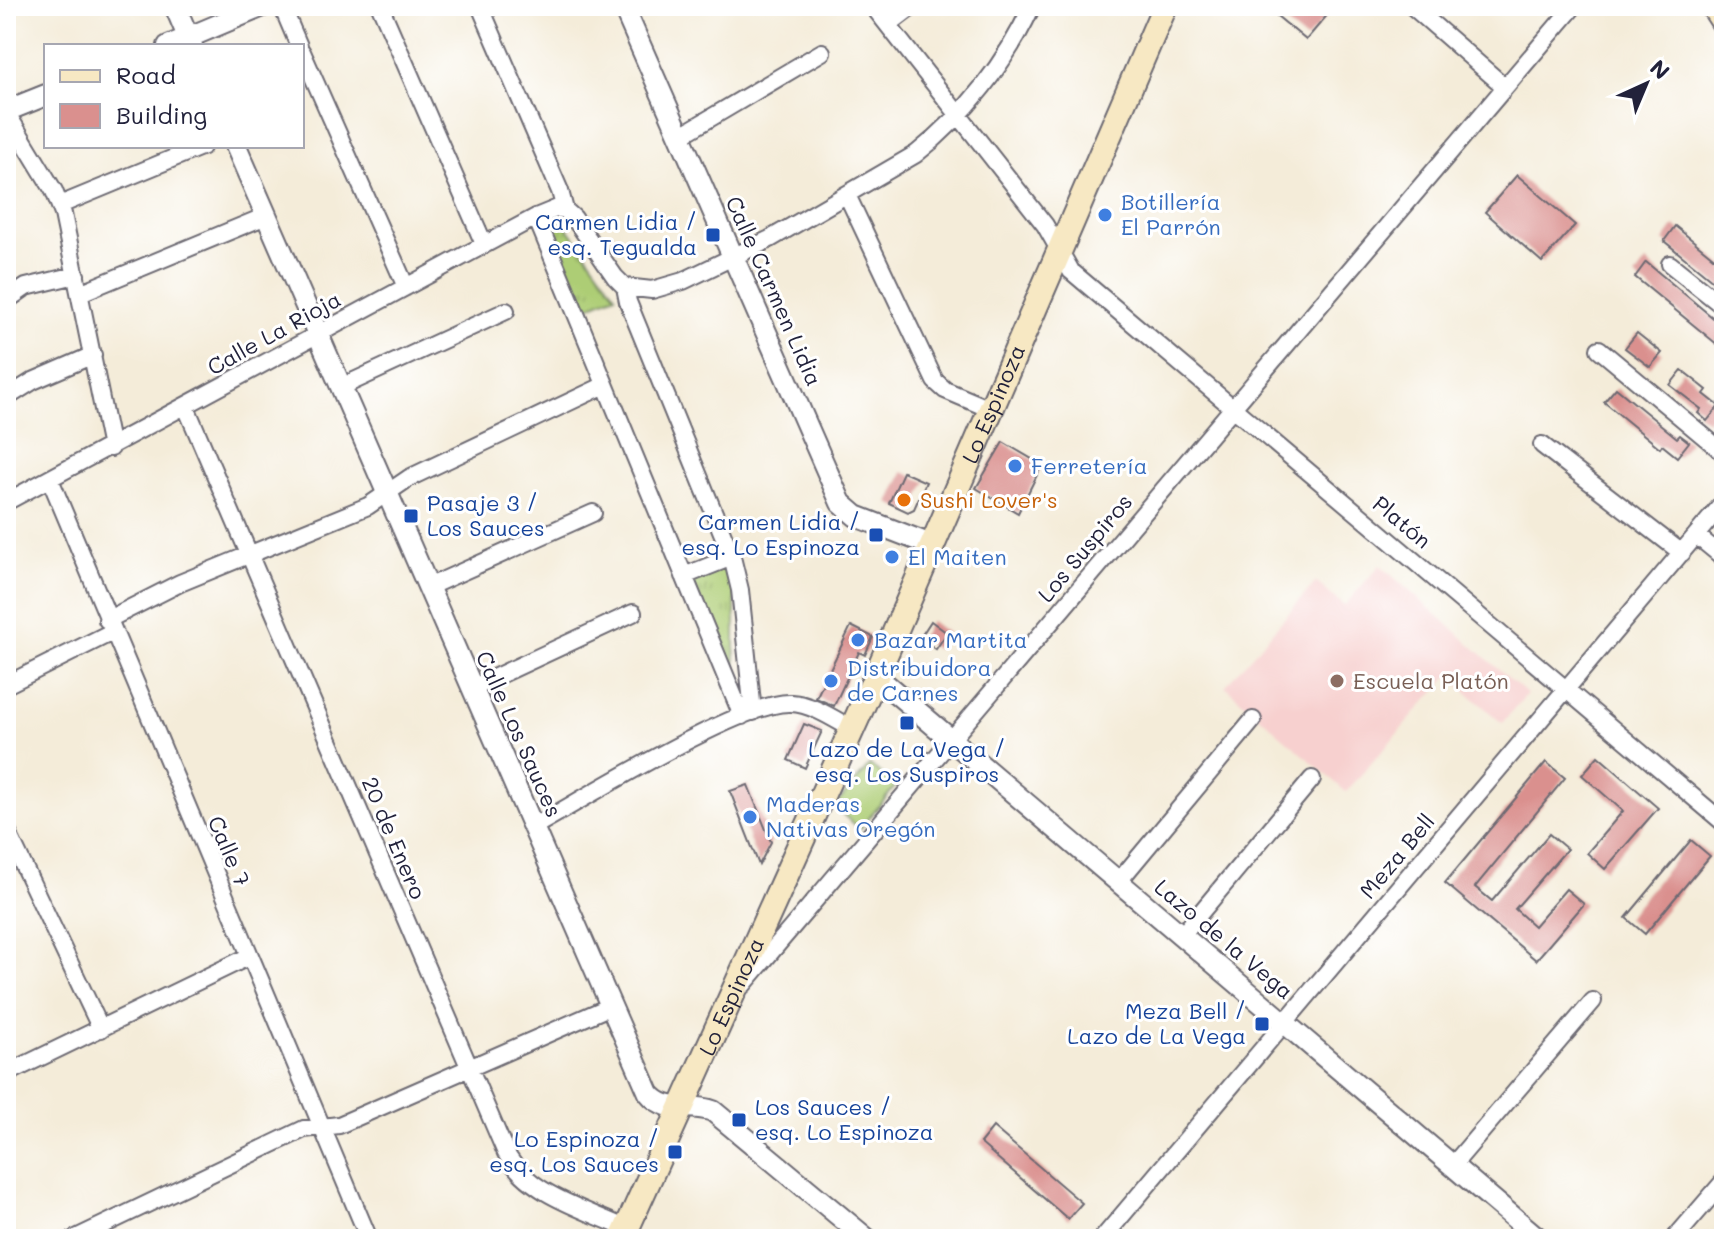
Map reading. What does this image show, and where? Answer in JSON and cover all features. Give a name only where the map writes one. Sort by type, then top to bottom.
[{"type":"main road","name":"Lo Espinoza","points":[[625,1234],[876,676],[1165,6]]},
{"type":"main road","points":[[1713,6],[1724,23]]},
{"type":"street","points":[[175,6],[190,42],[263,6]]},
{"type":"street","points":[[282,6],[298,44]]},
{"type":"street","points":[[380,6],[484,244]]},
{"type":"street","points":[[480,6],[560,191],[565,210],[574,218],[615,277],[625,287],[642,291],[663,289],[733,258],[916,154],[958,114],[994,72],[1032,6]]},
{"type":"street","name":"Calle Carmen Lidia","points":[[623,6],[841,503],[856,516],[931,545]]},
{"type":"street","name":"Platón","points":[[873,6],[1045,225],[1071,271],[1724,823]]},
{"type":"street","points":[[888,25],[913,6]]},
{"type":"street","points":[[1412,6],[1505,87]]},
{"type":"street","name":"Los Suspiros","points":[[729,1001],[1574,6]]},
{"type":"street","points":[[680,136],[822,52]]},
{"type":"street","points":[[304,57],[406,287]]},
{"type":"street","points":[[44,96],[6,112],[60,205],[111,448]]},
{"type":"street","points":[[60,205],[198,148]]},
{"type":"street","name":"Calle Los Sauces","points":[[237,148],[649,1093],[662,1105],[705,1107],[723,1117],[867,1239]]},
{"type":"street","points":[[847,195],[935,381],[945,390],[990,409]]},
{"type":"street","name":"Calle La Rioja","points":[[6,502],[484,244],[553,209],[565,210]]},
{"type":"street","points":[[80,293],[266,216]]},
{"type":"street","points":[[536,217],[684,576],[748,714]]},
{"type":"street","points":[[1670,264],[1724,307]]},
{"type":"street","points":[[6,301],[26,287],[76,275]]},
{"type":"street","points":[[625,287],[628,302],[732,557],[740,590],[748,714]]},
{"type":"street","points":[[341,387],[506,311]]},
{"type":"street","points":[[1599,349],[1724,453]]},
{"type":"street","points":[[6,398],[33,381],[93,355]]},
{"type":"street","points":[[6,685],[110,626],[157,594],[368,506],[409,478],[605,385]]},
{"type":"street","name":"20 de Enero","points":[[186,407],[506,1153],[519,1173],[544,1191],[625,1234]]},
{"type":"street","points":[[1542,445],[1682,553]]},
{"type":"street","name":"Calle 7","points":[[50,479],[369,1239]]},
{"type":"street","name":"Meza Bell","points":[[1102,1239],[1724,502]]},
{"type":"street","points":[[428,587],[593,513]]},
{"type":"street","points":[[1696,535],[1724,558]]},
{"type":"street","points":[[684,576],[732,557]]},
{"type":"street","points":[[472,688],[633,613]]},
{"type":"street","name":"Lazo de la Vega","points":[[876,676],[1539,1239]]},
{"type":"street","points":[[533,827],[684,744],[748,714],[781,703],[811,708],[852,729]]},
{"type":"street","points":[[1119,881],[1253,720]]},
{"type":"street","points":[[1182,935],[1312,779]]},
{"type":"street","points":[[6,829],[101,1029]]},
{"type":"street","points":[[6,1074],[250,956]]},
{"type":"street","points":[[1453,1165],[1593,1001]]},
{"type":"street","points":[[74,1239],[304,1129],[339,1125],[611,1006]]},
{"type":"street","points":[[1674,1239],[1724,1181]]},
{"type":"shaded area","name":"Escuela Platón","points":[[1380,565],[1527,694],[1502,723],[1448,676],[1346,792],[1225,686],[1316,582],[1344,606]]},
{"type":"green space","points":[[562,220],[616,295],[580,310],[546,227]]},
{"type":"green space","points":[[727,566],[735,587],[735,691],[691,579]]},
{"type":"green space","points":[[870,765],[896,786],[860,829],[834,807]]},
{"type":"building","points":[[1265,6],[1335,6],[1306,40]]},
{"type":"building","points":[[1517,175],[1575,225],[1542,262],[1485,212]]},
{"type":"building","points":[[1675,226],[1724,266],[1724,290],[1664,241]]},
{"type":"building","points":[[1646,262],[1724,327],[1724,350],[1635,277]]},
{"type":"building","points":[[1637,333],[1662,353],[1650,367],[1625,348]]},
{"type":"building","points":[[1682,370],[1707,390],[1704,394],[1719,406],[1707,421],[1698,413],[1701,409],[1670,385]]},
{"type":"building","points":[[1616,388],[1677,438],[1680,435],[1689,442],[1677,457],[1662,445],[1660,448],[1604,402]]},
{"type":"building","points":[[1003,442],[1042,465],[1018,513],[976,488]]},
{"type":"building","points":[[903,472],[926,482],[914,509],[908,512],[889,503]]},
{"type":"building","points":[[931,621],[947,633],[936,649],[920,638]]},
{"type":"building","points":[[851,626],[873,637],[865,655],[859,652],[834,706],[816,698]]},
{"type":"building","points":[[804,724],[822,731],[805,768],[788,760]]},
{"type":"building","points":[[1598,756],[1658,808],[1605,869],[1587,853],[1623,811],[1582,775]]},
{"type":"building","points":[[1546,762],[1565,778],[1475,887],[1492,901],[1549,834],[1567,849],[1515,909],[1534,926],[1566,889],[1584,904],[1536,960],[1445,883]]},
{"type":"building","name":"Maderas Nativas Oregón","points":[[748,785],[771,842],[759,865],[730,791]]},
{"type":"building","points":[[1691,840],[1710,856],[1645,934],[1626,918]]},
{"type":"building","points":[[993,1127],[1082,1203],[1068,1219],[980,1143]]},
{"type":"place","name":"Botillería El Parrón","points":[[1105,215]]},
{"type":"place","name":"Carmen Lidia / esq. Tegualda","points":[[713,235]]},
{"type":"place","name":"Ferretería","points":[[1015,466]]},
{"type":"place","name":"Sushi Lover's","points":[[904,500]]},
{"type":"place","name":"Pasaje 3 / Los Sauces","points":[[411,516]]},
{"type":"place","name":"Carmen Lidia / esq. Lo Espinoza","points":[[876,535]]},
{"type":"place","name":"El Maiten","points":[[892,557]]},
{"type":"place","name":"Bazar Martita","points":[[858,640]]},
{"type":"place","name":"Distribuidora de Carnes","points":[[831,681]]},
{"type":"place","name":"Escuela Platón","points":[[1337,681]]},
{"type":"place","name":"Lazo de La Vega / esq. Los Suspiros","points":[[907,723]]},
{"type":"place","name":"Maderas Nativas Oregón","points":[[750,817]]},
{"type":"place","name":"Meza Bell / Lazo de La Vega","points":[[1262,1024]]},
{"type":"place","name":"Los Sauces / esq. Lo Espinoza","points":[[739,1120]]},
{"type":"place","name":"Lo Espinoza / esq. Los Sauces","points":[[675,1152]]}]
